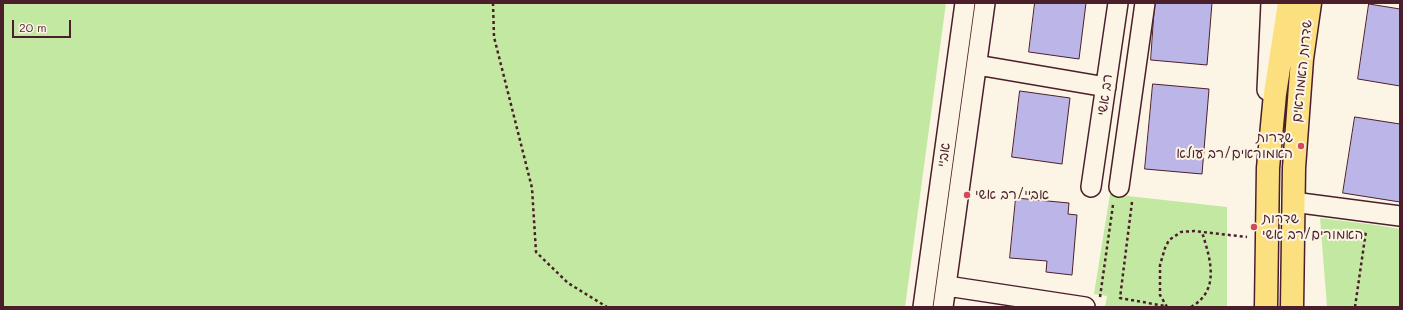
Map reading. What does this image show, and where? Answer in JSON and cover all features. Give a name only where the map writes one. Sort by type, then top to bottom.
[{"type":"main road","name":"שדרות האמוראים","points":[[1266,307],[1268,168],[1275,94],[1289,3]]},
{"type":"main road","name":"שדרות האמוראים","points":[[1292,307],[1293,202],[1297,110],[1310,3]]},
{"type":"street","name":"אביי","points":[[923,307],[965,3]]},
{"type":"street","name":"אביי","points":[[944,307],[986,3]]},
{"type":"street","name":"רב אשי","points":[[1091,187],[1118,3]]},
{"type":"street","points":[[1120,195],[1145,3]]},
{"type":"street","points":[[1266,230],[1267,88],[1271,3]]},
{"type":"street","points":[[977,65],[1106,87]]},
{"type":"street","points":[[1293,202],[1400,216]]},
{"type":"street","points":[[1292,259],[1298,307]]},
{"type":"street","points":[[947,286],[1083,305]]},
{"type":"path","points":[[493,3],[494,37],[532,188],[536,252],[568,283],[607,307]]},
{"type":"path","points":[[1083,305],[1120,195],[1132,200],[1120,298],[1166,306]]},
{"type":"path","points":[[1166,306],[1160,295],[1160,265],[1169,240],[1181,232],[1266,230]]},
{"type":"path","points":[[1355,307],[1366,231],[1359,230]]},
{"type":"path","points":[[1191,307],[1205,297],[1210,284],[1212,272],[1211,260],[1202,232]]},
{"type":"path","points":[[1199,301],[1200,307]]},
{"type":"green space","points":[[3,3],[946,3],[905,307],[3,307]]},
{"type":"green space","points":[[1110,194],[1227,207],[1227,307],[1105,307],[1107,296],[1094,294]]},
{"type":"green space","points":[[1320,218],[1400,229],[1400,307],[1327,307]]},
{"type":"building","points":[[1035,3],[1086,3],[1079,59],[1029,52]]},
{"type":"building","points":[[1155,3],[1212,3],[1207,65],[1151,60]]},
{"type":"building","points":[[1369,4],[1400,9],[1400,86],[1358,79]]},
{"type":"building","points":[[1153,84],[1209,89],[1202,174],[1145,169]]},
{"type":"building","points":[[1020,91],[1070,98],[1062,164],[1012,157]]},
{"type":"building","points":[[1355,117],[1400,124],[1400,202],[1343,193]]},
{"type":"building","points":[[1016,198],[1069,203],[1068,214],[1077,215],[1072,275],[1046,272],[1047,261],[1010,258]]},
{"type":"place","name":"שדרות האמוראים/רב עולא","points":[[1301,146]]},
{"type":"place","name":"אביי/רב אשי","points":[[967,195]]},
{"type":"place","name":"שדרות האמורים/רב אשי","points":[[1254,227]]}]
